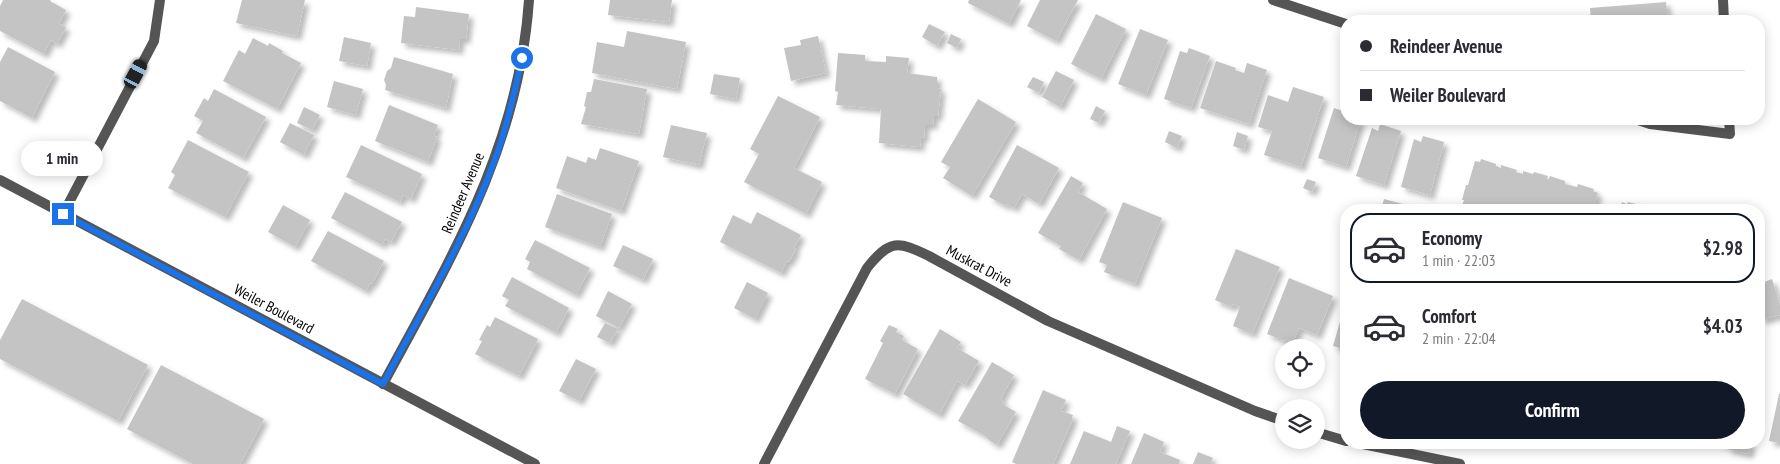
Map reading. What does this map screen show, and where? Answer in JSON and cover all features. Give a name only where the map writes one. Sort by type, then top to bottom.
[{"type":"street","points":[[63,214],[154,41],[160,0]]},
{"type":"street","name":"Reindeer Avenue","points":[[383,384],[463,234],[497,153],[514,98],[523,50],[529,0]]},
{"type":"street","points":[[1273,0],[1340,22]]},
{"type":"street","points":[[1723,0],[1724,15]]},
{"type":"street","points":[[1658,125],[1730,134],[1729,125]]},
{"type":"street","name":"Weiler Boulevard","points":[[0,180],[535,464]]},
{"type":"street","name":"Muskrat Drive","points":[[764,464],[867,268],[879,252],[887,247],[896,245],[910,247],[929,256],[1048,321],[1255,411],[1275,418]]},
{"type":"street","points":[[1325,435],[1340,439]]},
{"type":"street","points":[[1387,449],[1460,464]]},
{"type":"building","points":[[3,0],[51,0],[66,10],[59,24],[66,27],[57,44],[51,40],[44,54],[0,31],[0,6]]},
{"type":"building","points":[[242,0],[305,0],[297,36],[236,23]]},
{"type":"building","points":[[610,0],[672,0],[669,22],[608,15]]},
{"type":"building","points":[[969,0],[1021,0],[1009,24],[968,3]]},
{"type":"building","points":[[1040,0],[1078,0],[1056,41],[1027,26]]},
{"type":"building","points":[[1666,2],[1667,15],[1591,15],[1590,8]]},
{"type":"building","points":[[416,7],[469,14],[466,39],[460,39],[459,50],[401,43],[404,16],[415,17]]},
{"type":"building","points":[[1096,14],[1126,29],[1101,79],[1071,64]]},
{"type":"building","points":[[929,24],[945,32],[937,46],[922,37]]},
{"type":"building","points":[[1140,29],[1168,40],[1146,95],[1118,84]]},
{"type":"building","points":[[627,31],[686,42],[677,89],[592,73],[597,42],[624,47]]},
{"type":"building","points":[[951,34],[961,39],[957,48],[947,43]]},
{"type":"building","points":[[818,36],[826,73],[791,81],[784,48],[801,45],[800,40]]},
{"type":"building","points":[[344,37],[371,43],[367,66],[339,61]]},
{"type":"building","points":[[253,38],[268,46],[269,43],[283,51],[282,53],[301,63],[277,109],[223,81],[239,50],[245,54]]},
{"type":"building","points":[[8,47],[55,72],[32,118],[0,101],[0,62]]},
{"type":"building","points":[[1189,48],[1210,56],[1191,108],[1164,99],[1180,51],[1187,53]]},
{"type":"building","points":[[838,53],[865,55],[865,61],[886,62],[886,56],[909,58],[907,73],[937,77],[937,88],[941,89],[938,116],[934,116],[933,125],[925,125],[924,138],[921,137],[920,147],[879,143],[881,109],[836,105],[838,92],[835,91]]},
{"type":"building","points":[[394,57],[453,74],[446,108],[385,90],[384,80],[387,71],[391,68]]},
{"type":"building","points":[[1216,61],[1244,73],[1247,63],[1267,70],[1249,124],[1200,108]]},
{"type":"building","points":[[1056,71],[1074,80],[1060,107],[1042,97]]},
{"type":"building","points":[[714,74],[740,78],[736,99],[710,94]]},
{"type":"building","points":[[1033,77],[1044,82],[1039,93],[1027,87]]},
{"type":"building","points":[[594,79],[647,89],[639,134],[581,124],[586,107],[584,106],[587,92],[591,92]]},
{"type":"building","points":[[334,81],[363,89],[356,115],[327,107]]},
{"type":"building","points":[[1293,87],[1324,97],[1301,167],[1264,155],[1272,131],[1258,127],[1268,95],[1288,102]]},
{"type":"building","points":[[214,89],[266,117],[243,158],[196,133],[203,121],[194,116],[204,98],[208,101]]},
{"type":"building","points":[[778,96],[820,117],[794,168],[822,182],[806,214],[744,182],[759,154],[750,149]]},
{"type":"building","points":[[978,99],[1016,122],[972,196],[943,178],[950,167],[941,162]]},
{"type":"building","points":[[389,105],[438,125],[434,136],[437,137],[428,162],[375,141]]},
{"type":"building","points":[[1096,106],[1105,111],[1099,123],[1090,119]]},
{"type":"building","points":[[304,107],[320,115],[312,130],[297,123]]},
{"type":"building","points":[[1334,108],[1340,110],[1340,125],[1359,125],[1346,167],[1318,158]]},
{"type":"building","points":[[290,123],[314,135],[304,155],[280,142]]},
{"type":"building","points":[[671,125],[707,133],[699,165],[663,157]]},
{"type":"building","points":[[1380,125],[1383,125],[1401,131],[1384,185],[1356,176],[1372,128],[1378,131]]},
{"type":"building","points":[[1169,131],[1182,136],[1177,148],[1165,142]]},
{"type":"building","points":[[1237,132],[1248,136],[1244,150],[1233,146]]},
{"type":"building","points":[[1423,136],[1444,142],[1430,195],[1401,187],[1414,139],[1421,142]]},
{"type":"building","points":[[188,140],[249,172],[225,217],[168,188],[175,175],[171,172]]},
{"type":"building","points":[[361,145],[422,174],[411,199],[403,195],[400,202],[346,177]]},
{"type":"building","points":[[1017,145],[1059,168],[1039,204],[1022,194],[1014,208],[989,197]]},
{"type":"building","points":[[600,148],[639,161],[621,211],[556,188],[567,156],[586,163],[588,157],[596,160]]},
{"type":"building","points":[[1481,159],[1496,164],[1496,166],[1501,168],[1501,165],[1517,170],[1516,172],[1523,174],[1523,171],[1533,174],[1534,172],[1548,176],[1547,179],[1550,176],[1565,181],[1565,184],[1577,187],[1578,184],[1594,189],[1593,191],[1598,193],[1595,204],[1463,204],[1466,185],[1468,185],[1475,161],[1480,162]]},
{"type":"building","points":[[1071,176],[1083,183],[1078,192],[1107,209],[1079,260],[1059,249],[1061,246],[1038,233]]},
{"type":"building","points":[[1307,179],[1316,182],[1312,192],[1303,188]]},
{"type":"building","points":[[345,192],[402,222],[391,242],[385,239],[382,245],[331,218]]},
{"type":"building","points":[[557,194],[612,214],[600,247],[545,227]]},
{"type":"building","points":[[1384,199],[1403,204],[1383,204]]},
{"type":"building","points":[[1123,202],[1162,218],[1135,284],[1104,272],[1107,265],[1099,262]]},
{"type":"building","points":[[283,205],[310,220],[295,247],[268,232]]},
{"type":"building","points":[[757,212],[801,235],[794,248],[796,249],[781,273],[720,242],[733,215],[751,224]]},
{"type":"building","points":[[328,231],[384,261],[372,284],[370,283],[366,291],[311,261]]},
{"type":"building","points":[[535,240],[590,268],[576,295],[527,269],[530,262],[525,259]]},
{"type":"building","points":[[623,245],[653,259],[643,280],[613,266]]},
{"type":"building","points":[[1236,249],[1280,267],[1252,334],[1233,326],[1240,307],[1233,304],[1231,307],[1215,300]]},
{"type":"building","points":[[512,277],[569,308],[556,333],[505,306],[509,300],[502,296]]},
{"type":"building","points":[[1289,278],[1333,296],[1317,335],[1299,328],[1294,339],[1280,339],[1267,334]]},
{"type":"building","points":[[1772,279],[1780,305],[1780,315],[1765,319],[1765,282]]},
{"type":"building","points":[[747,282],[768,293],[755,319],[734,308]]},
{"type":"building","points":[[608,291],[632,304],[619,328],[596,316]]},
{"type":"building","points":[[22,299],[148,365],[118,421],[0,359],[0,340]]},
{"type":"building","points":[[495,317],[538,339],[519,376],[475,354],[482,341],[479,340],[487,325],[490,327]]},
{"type":"building","points":[[1340,322],[1340,348],[1333,346]]},
{"type":"building","points":[[605,323],[618,329],[610,343],[597,337]]},
{"type":"building","points":[[889,325],[898,329],[896,332],[904,336],[902,340],[918,349],[895,394],[865,379],[883,343],[880,341]]},
{"type":"building","points":[[940,329],[961,342],[957,348],[979,361],[965,385],[957,381],[939,415],[903,394]]},
{"type":"building","points":[[576,359],[596,369],[579,401],[559,391]]},
{"type":"building","points":[[992,362],[1014,375],[1001,398],[1004,405],[1016,412],[997,445],[987,437],[958,421]]},
{"type":"building","points":[[161,365],[264,419],[240,464],[193,464],[127,429]]},
{"type":"building","points":[[1043,390],[1066,400],[1061,411],[1073,415],[1073,419],[1053,464],[1016,464],[1012,462]]},
{"type":"building","points":[[1780,394],[1780,443],[1769,441]]},
{"type":"building","points":[[1117,426],[1130,431],[1116,464],[1070,464],[1084,431],[1111,442]]},
{"type":"building","points":[[1144,433],[1164,442],[1160,452],[1180,460],[1179,464],[1131,464]]},
{"type":"building","points":[[1727,449],[1750,449],[1749,454]]},
{"type":"building","points":[[1198,452],[1213,458],[1210,464],[1193,464]]},
{"type":"route","points":[[63,214],[383,384],[441,277],[480,197],[510,112],[522,58]]}]
